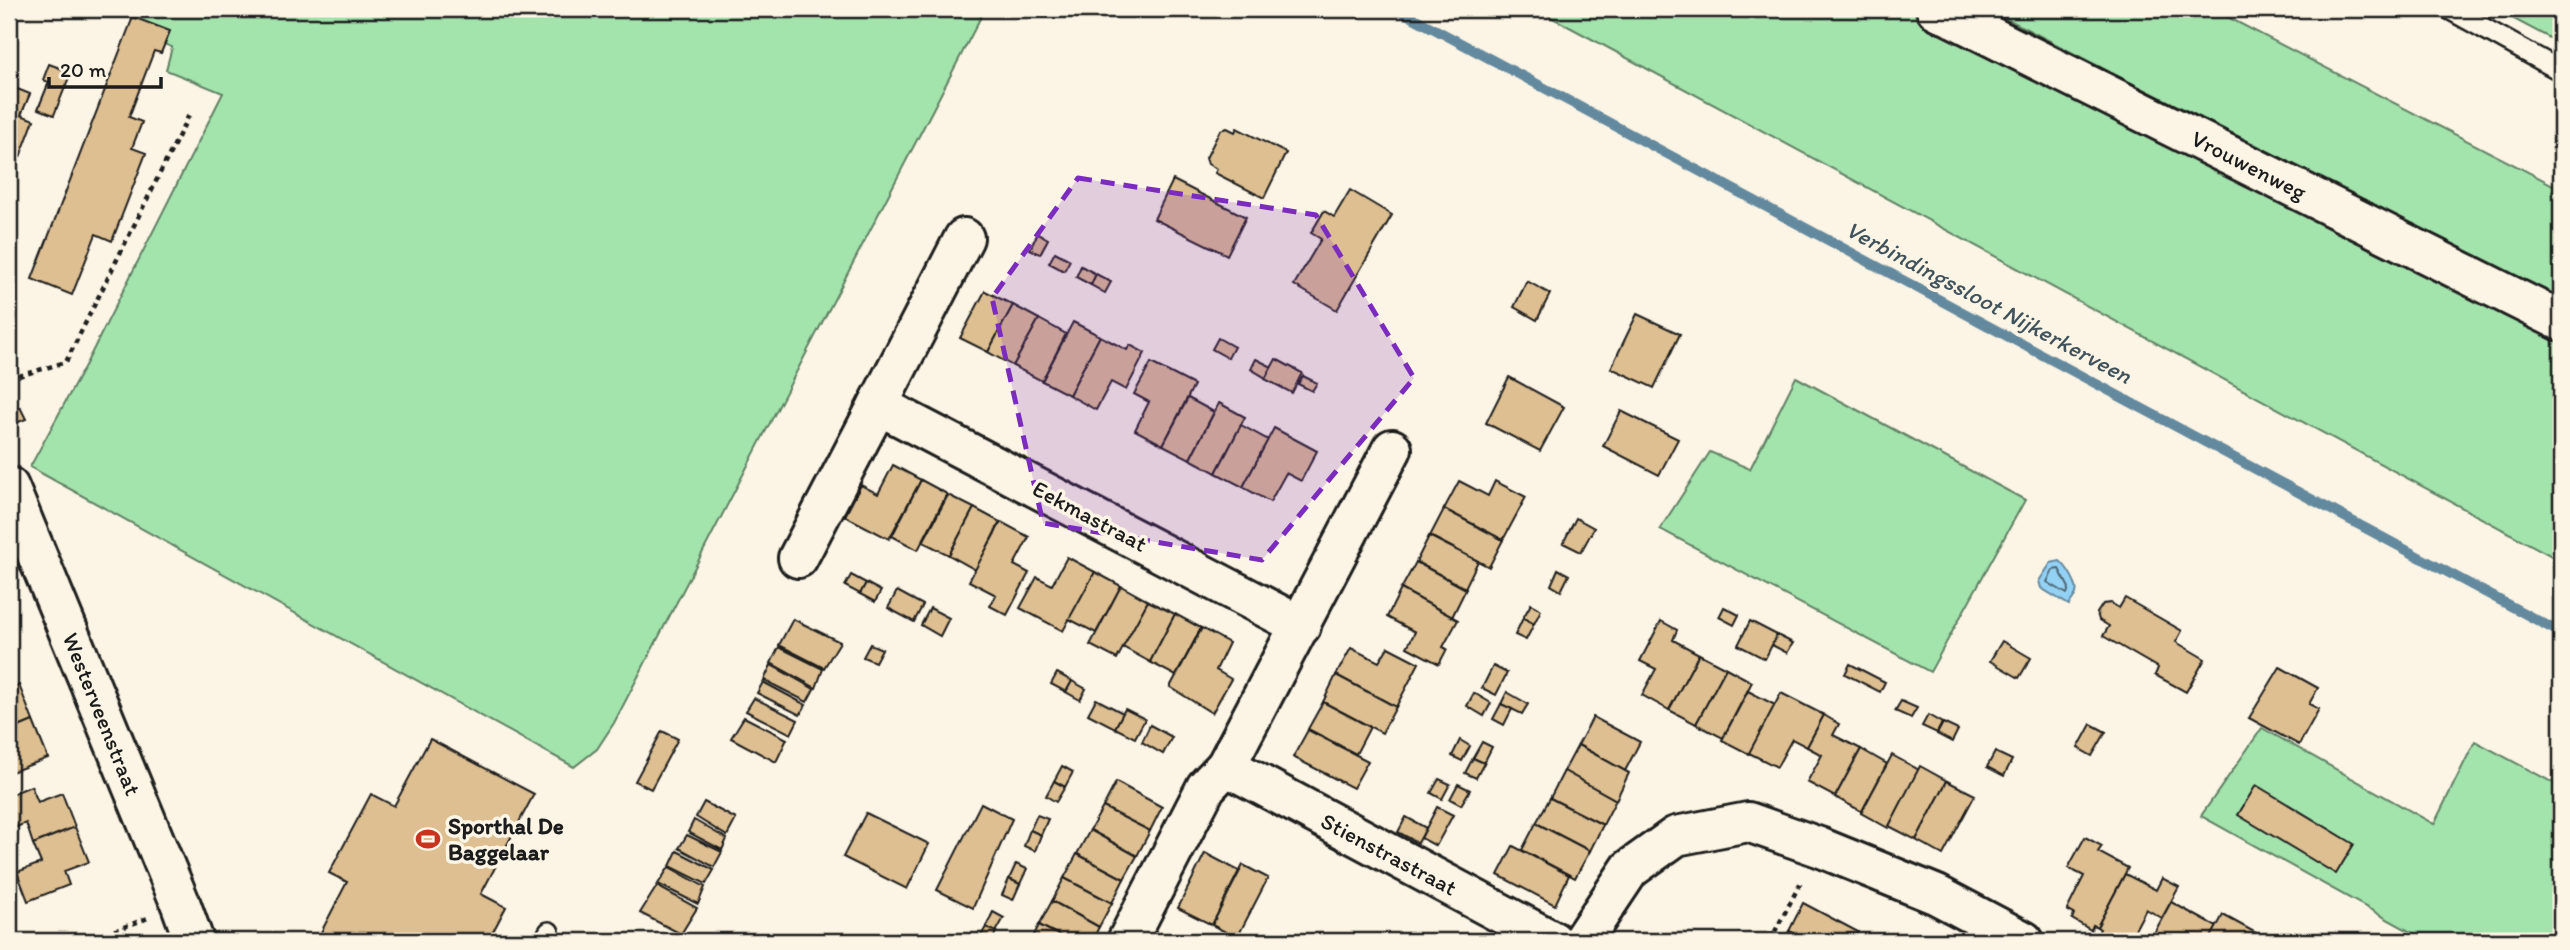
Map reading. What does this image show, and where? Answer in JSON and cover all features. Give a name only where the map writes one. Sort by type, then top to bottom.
[{"type":"street","name":"Vrouwenweg","points":[[1936,9],[2561,321]]},
{"type":"street","points":[[798,558],[964,238]]},
{"type":"street","name":"Eekmastraat","points":[[878,405],[1301,626]]},
{"type":"street","points":[[1127,941],[1206,787],[1226,766],[1392,449]]},
{"type":"street","name":"Westerveenstraat","points":[[9,487],[194,941]]},
{"type":"street","name":"Stienstrastraat","points":[[1226,766],[1553,941]]},
{"type":"street","points":[[1582,941],[1630,869],[1676,836],[1748,822],[1819,847],[1937,895],[2024,941]]},
{"type":"lane","points":[[2449,9],[2561,71]]},
{"type":"path","points":[[9,379],[66,362],[191,111]]},
{"type":"path","points":[[1770,941],[1819,847]]},
{"type":"path","points":[[86,941],[181,905]]},
{"type":"highlighted area","points":[[1078,178],[1316,215],[1414,378],[1262,560],[1043,523],[992,298]]},
{"type":"green space","points":[[115,9],[985,9],[614,723],[597,749],[574,767],[30,467],[87,362],[223,93],[166,70],[172,47],[138,34],[132,17]]},
{"type":"green space","points":[[1536,9],[1920,9],[2561,343],[2561,561]]},
{"type":"green space","points":[[1988,9],[2212,9],[2561,189],[2561,305]]},
{"type":"green space","points":[[2495,9],[2561,9],[2561,44]]},
{"type":"green space","points":[[1796,377],[2025,500],[1930,672],[1660,529],[1710,452],[1750,469]]},
{"type":"green space","points":[[2262,728],[2434,824],[2475,741],[2561,787],[2561,941],[2427,941],[2201,816]]},
{"type":"water","points":[[2060,561],[2076,586],[2076,594],[2069,605],[2041,588],[2039,581],[2051,563]]},
{"type":"building","points":[[133,17],[170,31],[161,53],[154,51],[129,117],[142,122],[132,148],[146,153],[112,241],[96,234],[72,295],[32,279]]},
{"type":"building","points":[[49,64],[71,72],[54,115],[38,109],[49,82],[43,80]]},
{"type":"building","points":[[10,86],[30,94],[21,115],[34,120],[20,157],[9,153]]},
{"type":"building","points":[[1227,128],[1235,132],[1237,128],[1286,153],[1264,198],[1215,173],[1217,169],[1208,164],[1206,158],[1220,130]]},
{"type":"building","points":[[1173,180],[1246,217],[1227,255],[1154,219]]},
{"type":"building","points":[[1350,190],[1392,215],[1337,310],[1294,285],[1321,239],[1311,233],[1324,211],[1334,217]]},
{"type":"building","points":[[1038,233],[1048,239],[1040,254],[1030,249]]},
{"type":"building","points":[[1055,252],[1070,260],[1064,271],[1049,263]]},
{"type":"building","points":[[1081,266],[1096,274],[1091,285],[1076,277]]},
{"type":"building","points":[[1096,274],[1111,282],[1105,293],[1091,285]]},
{"type":"building","points":[[1527,281],[1550,294],[1537,320],[1514,307]]},
{"type":"building","points":[[985,291],[1013,305],[988,352],[960,338]]},
{"type":"building","points":[[1013,305],[1039,319],[1013,366],[988,352]]},
{"type":"building","points":[[1637,314],[1680,334],[1654,388],[1611,368]]},
{"type":"building","points":[[1039,319],[1066,334],[1042,381],[1013,366]]},
{"type":"building","points":[[1073,322],[1100,336],[1069,395],[1042,381]]},
{"type":"building","points":[[1100,336],[1127,350],[1130,345],[1145,353],[1126,390],[1111,382],[1096,410],[1069,395]]},
{"type":"building","points":[[1218,338],[1234,347],[1228,358],[1212,349]]},
{"type":"building","points":[[1256,359],[1272,367],[1266,378],[1251,369]]},
{"type":"building","points":[[1276,359],[1302,373],[1292,393],[1265,379]]},
{"type":"building","points":[[1151,363],[1194,385],[1163,445],[1135,430],[1149,402],[1134,394]]},
{"type":"building","points":[[1303,376],[1317,383],[1312,391],[1298,384]]},
{"type":"building","points":[[1509,377],[1564,407],[1540,451],[1486,423]]},
{"type":"building","points":[[1188,398],[1214,412],[1190,459],[1163,445]]},
{"type":"building","points":[[1219,403],[1245,417],[1216,473],[1190,459]]},
{"type":"building","points":[[20,407],[26,419],[14,424],[9,412]]},
{"type":"building","points":[[1621,411],[1678,439],[1659,475],[1603,446]]},
{"type":"building","points":[[1241,425],[1268,440],[1243,487],[1216,473]]},
{"type":"building","points":[[1274,428],[1317,451],[1301,481],[1286,473],[1270,502],[1243,487]]},
{"type":"building","points":[[893,465],[921,480],[889,539],[845,516],[861,485],[878,494]]},
{"type":"building","points":[[921,480],[947,494],[918,550],[892,536]]},
{"type":"building","points":[[1459,481],[1488,496],[1495,481],[1526,497],[1503,540],[1444,509]]},
{"type":"building","points":[[948,495],[974,508],[949,555],[923,542]]},
{"type":"building","points":[[974,508],[1000,522],[976,570],[949,555]]},
{"type":"building","points":[[1444,509],[1503,540],[1489,567],[1430,536]]},
{"type":"building","points":[[1576,518],[1594,528],[1581,552],[1563,543]]},
{"type":"building","points":[[1001,522],[1029,537],[1014,565],[1029,573],[1007,615],[990,606],[996,595],[969,581]]},
{"type":"building","points":[[1429,536],[1478,561],[1465,588],[1416,562]]},
{"type":"building","points":[[1067,557],[1095,572],[1063,631],[1020,608],[1037,577],[1052,585]]},
{"type":"building","points":[[1416,562],[1466,589],[1452,617],[1401,589]]},
{"type":"building","points":[[1558,569],[1569,575],[1561,591],[1551,585]]},
{"type":"building","points":[[1095,572],[1121,586],[1096,633],[1069,619]]},
{"type":"building","points":[[851,575],[866,583],[860,594],[845,586]]},
{"type":"building","points":[[866,583],[881,591],[875,602],[860,594]]},
{"type":"building","points":[[1121,586],[1148,601],[1117,659],[1090,645]]},
{"type":"building","points":[[1401,589],[1458,620],[1443,647],[1447,649],[1439,664],[1407,647],[1415,632],[1387,617]]},
{"type":"building","points":[[897,591],[923,605],[914,622],[888,608]]},
{"type":"building","points":[[2125,598],[2182,631],[2176,642],[2205,659],[2186,692],[2155,675],[2158,668],[2103,636],[2109,626],[2099,620],[2097,613],[2103,604],[2111,603],[2119,608]]},
{"type":"building","points":[[1148,601],[1175,614],[1150,662],[1123,647]]},
{"type":"building","points":[[1531,604],[1541,610],[1534,624],[1523,618]]},
{"type":"building","points":[[1724,607],[1739,615],[1734,625],[1719,617]]},
{"type":"building","points":[[930,608],[949,618],[940,636],[921,625]]},
{"type":"building","points":[[1175,614],[1201,628],[1176,676],[1150,662]]},
{"type":"building","points":[[1523,618],[1534,624],[1526,640],[1515,635]]},
{"type":"building","points":[[793,619],[840,642],[824,668],[779,645]]},
{"type":"building","points":[[1661,621],[1677,630],[1673,640],[1699,654],[1669,710],[1642,695],[1656,669],[1640,661]]},
{"type":"building","points":[[1750,621],[1777,635],[1765,659],[1738,645]]},
{"type":"building","points":[[1202,628],[1229,643],[1216,670],[1231,679],[1212,713],[1170,687]]},
{"type":"building","points":[[1777,635],[1793,643],[1787,653],[1772,645]]},
{"type":"building","points":[[2002,641],[2031,658],[2019,678],[1990,661]]},
{"type":"building","points":[[870,644],[882,649],[875,662],[863,657]]},
{"type":"building","points":[[779,647],[823,669],[816,688],[771,663]]},
{"type":"building","points":[[1388,647],[1419,663],[1396,707],[1336,675],[1351,648],[1379,662]]},
{"type":"building","points":[[1699,654],[1726,668],[1696,724],[1669,710]]},
{"type":"building","points":[[1850,664],[1885,682],[1880,692],[1845,674]]},
{"type":"building","points":[[771,665],[814,689],[807,702],[764,680]]},
{"type":"building","points":[[1493,666],[1507,673],[1496,695],[1482,688]]},
{"type":"building","points":[[2280,667],[2318,688],[2309,704],[2319,709],[2299,745],[2249,718]]},
{"type":"building","points":[[1726,668],[1752,682],[1723,738],[1696,724]]},
{"type":"building","points":[[1057,673],[1072,681],[1066,692],[1051,684]]},
{"type":"building","points":[[1336,675],[1396,707],[1382,733],[1323,702]]},
{"type":"building","points":[[1072,681],[1086,689],[1080,700],[1066,692]]},
{"type":"building","points":[[763,682],[806,705],[800,715],[757,693]]},
{"type":"building","points":[[19,685],[33,721],[9,731],[9,689]]},
{"type":"building","points":[[1748,691],[1775,705],[1749,754],[1722,740]]},
{"type":"building","points":[[1507,692],[1528,704],[1522,714],[1501,704]]},
{"type":"building","points":[[1474,693],[1491,703],[1484,716],[1467,706]]},
{"type":"building","points":[[1781,693],[1824,715],[1807,747],[1792,739],[1777,767],[1749,753]]},
{"type":"building","points":[[754,698],[798,720],[791,734],[746,711]]},
{"type":"building","points":[[1096,699],[1123,713],[1115,728],[1088,714]]},
{"type":"building","points":[[1901,701],[1917,708],[1911,718],[1895,711]]},
{"type":"building","points":[[1323,702],[1370,727],[1356,754],[1308,729]]},
{"type":"building","points":[[1501,704],[1512,709],[1504,725],[1493,719]]},
{"type":"building","points":[[1125,709],[1145,719],[1135,738],[1115,728]]},
{"type":"building","points":[[1824,715],[1839,724],[1833,735],[1861,749],[1835,797],[1807,782],[1822,755],[1807,747]]},
{"type":"building","points":[[1928,715],[1942,723],[1937,733],[1922,726]]},
{"type":"building","points":[[744,717],[787,739],[776,762],[731,738]]},
{"type":"building","points":[[1593,717],[1640,742],[1625,771],[1578,745]]},
{"type":"building","points":[[33,721],[48,758],[9,773],[9,731]]},
{"type":"building","points":[[1943,723],[1958,730],[1952,742],[1937,734]]},
{"type":"building","points":[[2091,724],[2106,732],[2092,756],[2078,748]]},
{"type":"building","points":[[1150,725],[1172,737],[1163,754],[1142,742]]},
{"type":"building","points":[[1308,730],[1368,761],[1353,788],[1293,757]]},
{"type":"building","points":[[662,731],[678,739],[651,789],[635,781]]},
{"type":"building","name":"Sporthal De Baggelaar","points":[[430,739],[534,794],[481,894],[506,907],[488,941],[359,941],[351,937],[349,941],[319,941],[318,938],[347,882],[329,873],[371,794],[394,806]]},
{"type":"building","points":[[1460,740],[1470,746],[1462,761],[1452,756]]},
{"type":"building","points":[[1482,742],[1492,747],[1484,763],[1473,758]]},
{"type":"building","points":[[1578,745],[1629,773],[1616,800],[1564,771]]},
{"type":"building","points":[[1861,749],[1887,764],[1861,813],[1835,797]]},
{"type":"building","points":[[1995,752],[2012,760],[2004,776],[1987,767]]},
{"type":"building","points":[[1892,755],[1919,770],[1888,828],[1861,813]]},
{"type":"building","points":[[1473,758],[1484,763],[1476,778],[1465,773]]},
{"type":"building","points":[[1062,766],[1073,772],[1065,787],[1054,781]]},
{"type":"building","points":[[1920,766],[1947,781],[1916,840],[1889,826]]},
{"type":"building","points":[[1564,771],[1616,800],[1603,825],[1550,798]]},
{"type":"building","points":[[1439,779],[1450,784],[1442,799],[1431,793]]},
{"type":"building","points":[[1054,781],[1065,787],[1056,802],[1046,796]]},
{"type":"building","points":[[1947,781],[1975,795],[1943,855],[1916,840]]},
{"type":"building","points":[[1116,782],[1162,807],[1150,831],[1103,807]]},
{"type":"building","points":[[1458,784],[1470,790],[1461,805],[1450,799]]},
{"type":"building","points":[[2256,785],[2354,844],[2336,874],[2238,815]]},
{"type":"building","points":[[31,786],[38,802],[62,793],[75,827],[33,844],[26,823],[9,830],[9,795]]},
{"type":"building","points":[[1550,798],[1603,825],[1590,851],[1536,823]]},
{"type":"building","points":[[704,802],[736,819],[727,836],[696,817]]},
{"type":"building","points":[[981,803],[1012,819],[973,908],[937,890]]},
{"type":"building","points":[[1103,807],[1150,831],[1137,856],[1090,830]]},
{"type":"building","points":[[1437,807],[1453,815],[1436,846],[1421,838]]},
{"type":"building","points":[[866,813],[929,844],[907,889],[843,857]]},
{"type":"building","points":[[1037,815],[1048,819],[1041,835],[1030,830]]},
{"type":"building","points":[[1406,817],[1426,828],[1418,843],[1398,832]]},
{"type":"building","points":[[694,820],[727,839],[722,850],[688,832]]},
{"type":"building","points":[[1536,823],[1590,851],[1575,878],[1522,850]]},
{"type":"building","points":[[75,827],[89,862],[64,871],[69,885],[28,901],[17,872],[41,863],[33,844]]},
{"type":"building","points":[[1030,830],[1041,835],[1035,851],[1024,846]]},
{"type":"building","points":[[1090,830],[1137,856],[1124,879],[1077,854]]},
{"type":"building","points":[[687,835],[722,852],[714,867],[679,848]]},
{"type":"building","points":[[2085,837],[2102,846],[2098,852],[2128,868],[2097,927],[2093,925],[2091,930],[2072,919],[2074,914],[2067,910],[2084,876],[2068,868]]},
{"type":"building","points":[[1513,846],[1569,875],[1555,905],[1498,875]]},
{"type":"building","points":[[677,851],[714,870],[706,884],[670,866]]},
{"type":"building","points":[[1205,853],[1239,871],[1212,925],[1178,908]]},
{"type":"building","points":[[1077,854],[1124,879],[1112,903],[1064,878]]},
{"type":"building","points":[[1016,864],[1027,869],[1020,884],[1009,879]]},
{"type":"building","points":[[1243,865],[1268,878],[1237,938],[1212,925]]},
{"type":"building","points":[[669,867],[705,887],[698,904],[658,884]]},
{"type":"building","points":[[2125,874],[2156,890],[2162,878],[2179,887],[2162,918],[2146,909],[2129,941],[2113,941],[2098,933],[2100,929],[2097,927]]},
{"type":"building","points":[[1064,878],[1112,903],[1099,927],[1052,901]]},
{"type":"building","points":[[1009,879],[1020,884],[1013,900],[1002,895]]},
{"type":"building","points":[[657,886],[697,908],[681,934],[640,913]]},
{"type":"building","points":[[1052,901],[1099,927],[1092,941],[1070,941],[1039,925]]},
{"type":"building","points":[[2171,902],[2217,927],[2209,941],[2164,941],[2153,935]]},
{"type":"building","points":[[1803,903],[1858,932],[1853,941],[1808,941],[1789,931]]},
{"type":"building","points":[[993,912],[1004,918],[996,932],[986,927]]},
{"type":"building","points":[[2223,915],[2269,940],[2209,941]]},
{"type":"building","points":[[1039,925],[1070,941],[1031,941]]},
{"type":"building","points":[[986,927],[996,932],[992,941],[978,941]]},
{"type":"building","points":[[1789,931],[1808,941],[1783,941]]},
{"type":"waterway","name":"Verbindingssloot Nijkerkerveen","points":[[1397,9],[2561,633]]},
{"type":"place","name":"Sporthal De Baggelaar","points":[[428,839]]}]
